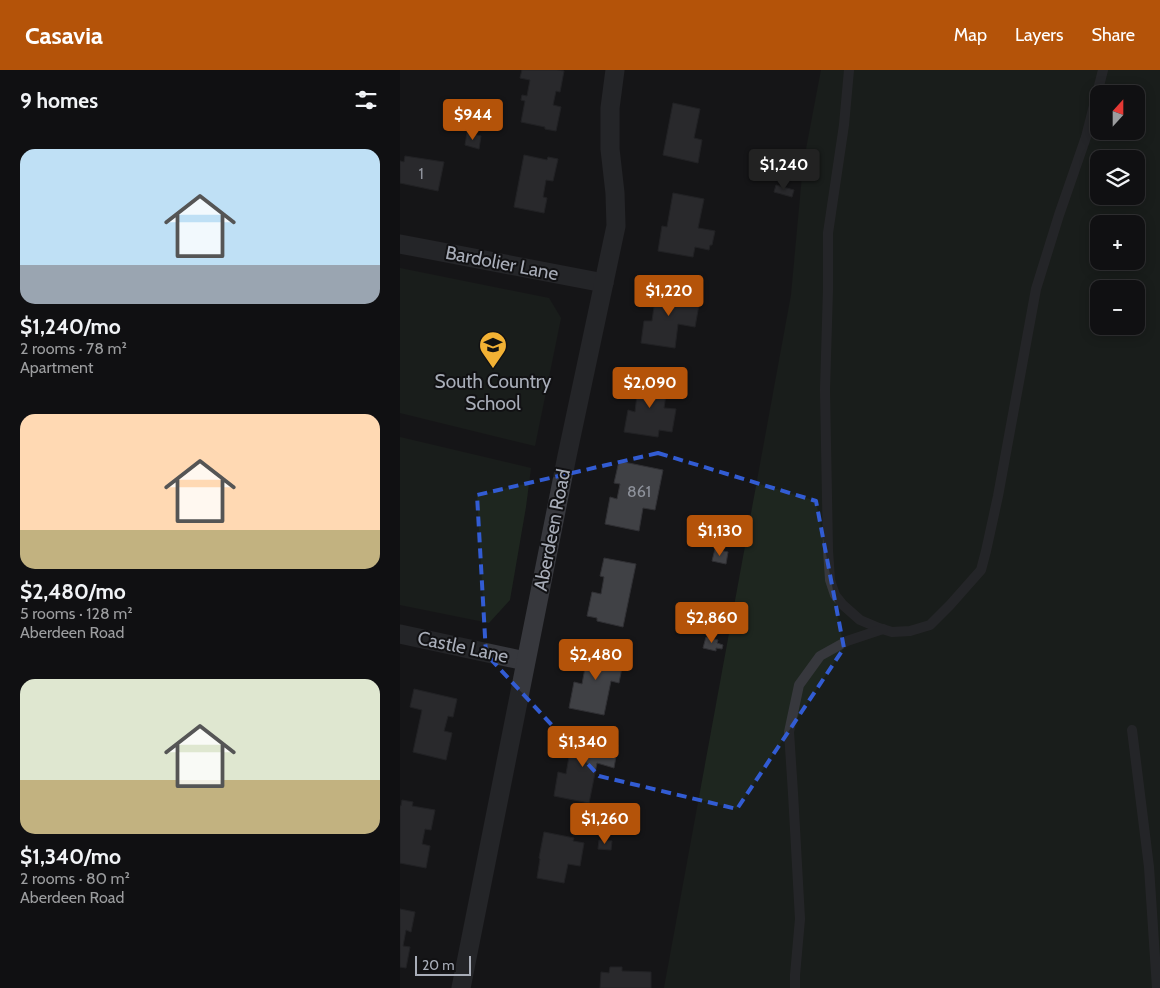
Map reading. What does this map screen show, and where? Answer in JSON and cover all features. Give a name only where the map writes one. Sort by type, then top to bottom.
[{"type":"street","name":"Aberdeen Road","points":[[461,988],[525,661],[616,226],[615,193],[610,149],[610,108],[615,70]]},
{"type":"street","name":"Bardolier Lane","points":[[400,244],[604,283]]},
{"type":"street","name":"Castle Lane","points":[[400,634],[525,661]]},
{"type":"lane","points":[[850,70],[828,233],[825,390],[830,580],[835,595],[860,620],[892,632],[910,631],[930,625],[981,570],[998,496],[1036,289],[1086,137],[1103,70]]},
{"type":"lane","points":[[795,988],[800,919],[789,732],[799,686],[820,656],[847,641],[883,629]]},
{"type":"lane","points":[[1132,730],[1149,867],[1157,988]]},
{"type":"highlighted area","points":[[658,453],[816,501],[844,648],[737,809],[599,776],[486,654],[477,495]]},
{"type":"shaded area","points":[[821,70],[1160,70],[1160,988],[664,988],[791,295],[803,165]]},
{"type":"shaded area","points":[[400,268],[549,298],[561,318],[535,446],[400,413]]},
{"type":"shaded area","points":[[400,437],[531,468],[510,600],[489,623],[400,605]]},
{"type":"building","points":[[522,70],[564,71],[560,92],[556,91],[553,105],[561,107],[556,131],[521,122],[525,101],[521,100],[522,95],[527,96],[530,80],[520,78]]},
{"type":"building","points":[[673,103],[700,109],[694,138],[702,140],[698,163],[663,155]]},
{"type":"building","points":[[467,133],[481,136],[479,149],[465,145]]},
{"type":"building","points":[[524,155],[547,160],[548,157],[558,159],[553,181],[546,180],[543,197],[547,198],[544,213],[514,207]]},
{"type":"building","points":[[405,156],[444,162],[438,191],[400,183],[400,161],[404,162]]},
{"type":"building","points":[[776,185],[794,190],[792,197],[774,192]]},
{"type":"building","points":[[673,193],[704,199],[698,228],[715,231],[709,250],[695,247],[693,257],[658,251],[662,226],[667,227]]},
{"type":"building","points":[[654,286],[686,292],[684,297],[700,299],[695,327],[678,324],[675,348],[641,343],[644,321],[652,321],[654,307],[650,307]]},
{"type":"building","points":[[636,376],[668,381],[664,408],[676,409],[672,432],[659,430],[658,437],[624,432],[628,410],[635,412],[637,395],[633,394]]},
{"type":"building","points":[[619,461],[663,470],[655,510],[643,508],[639,531],[605,524],[610,497],[617,499],[620,484],[614,483]]},
{"type":"building","points":[[715,549],[728,552],[726,564],[712,561]]},
{"type":"building","points":[[604,558],[636,564],[623,627],[597,621],[597,618],[587,616],[592,592],[601,594],[604,577],[600,576]]},
{"type":"building","points":[[706,637],[718,640],[717,643],[723,645],[722,649],[716,648],[716,651],[703,648]]},
{"type":"building","points":[[584,649],[624,657],[619,683],[611,681],[604,715],[569,708],[574,682],[582,684],[585,668],[580,667]]},
{"type":"building","points":[[414,689],[457,699],[453,717],[448,716],[444,731],[452,733],[446,760],[413,752],[422,710],[410,707]]},
{"type":"building","points":[[570,736],[618,745],[614,768],[597,763],[589,803],[554,796],[558,772],[566,774],[569,757],[565,756]]},
{"type":"building","points":[[402,800],[413,802],[412,806],[435,810],[431,830],[425,829],[422,844],[430,846],[426,868],[400,863],[400,806]]},
{"type":"building","points":[[544,832],[574,838],[573,841],[584,843],[580,866],[568,864],[564,883],[537,878]]},
{"type":"building","points":[[599,840],[612,841],[611,850],[598,849]]},
{"type":"building","points":[[400,909],[415,912],[411,932],[406,930],[403,946],[410,947],[406,968],[400,967]]},
{"type":"building","points":[[610,967],[622,967],[622,971],[651,972],[651,988],[600,988],[601,972],[609,973]]},
{"type":"place","name":"South Country School","points":[[493,369]]}]
